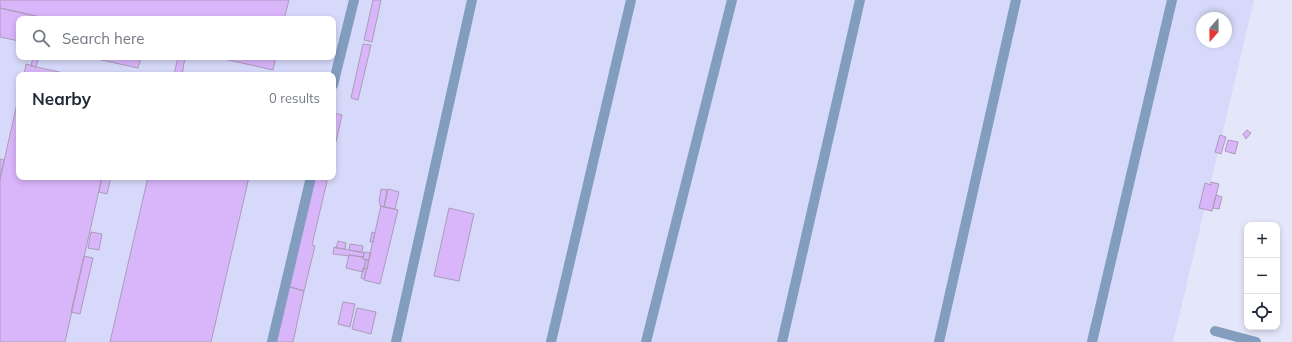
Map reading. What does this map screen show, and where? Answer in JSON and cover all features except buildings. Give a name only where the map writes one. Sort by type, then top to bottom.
[{"type":"street","points":[[336,73],[354,0]]},
{"type":"street","points":[[396,342],[472,0]]},
{"type":"street","points":[[551,342],[631,0]]},
{"type":"street","points":[[646,342],[732,0]]},
{"type":"street","points":[[782,342],[860,0]]},
{"type":"street","points":[[939,342],[1016,0]]},
{"type":"street","points":[[1092,342],[1172,0]]},
{"type":"street","points":[[272,342],[310,180]]},
{"type":"street","points":[[1215,331],[1256,342]]},
{"type":"shaded area","points":[[0,0],[1254,0],[1173,342],[0,342]]}]
